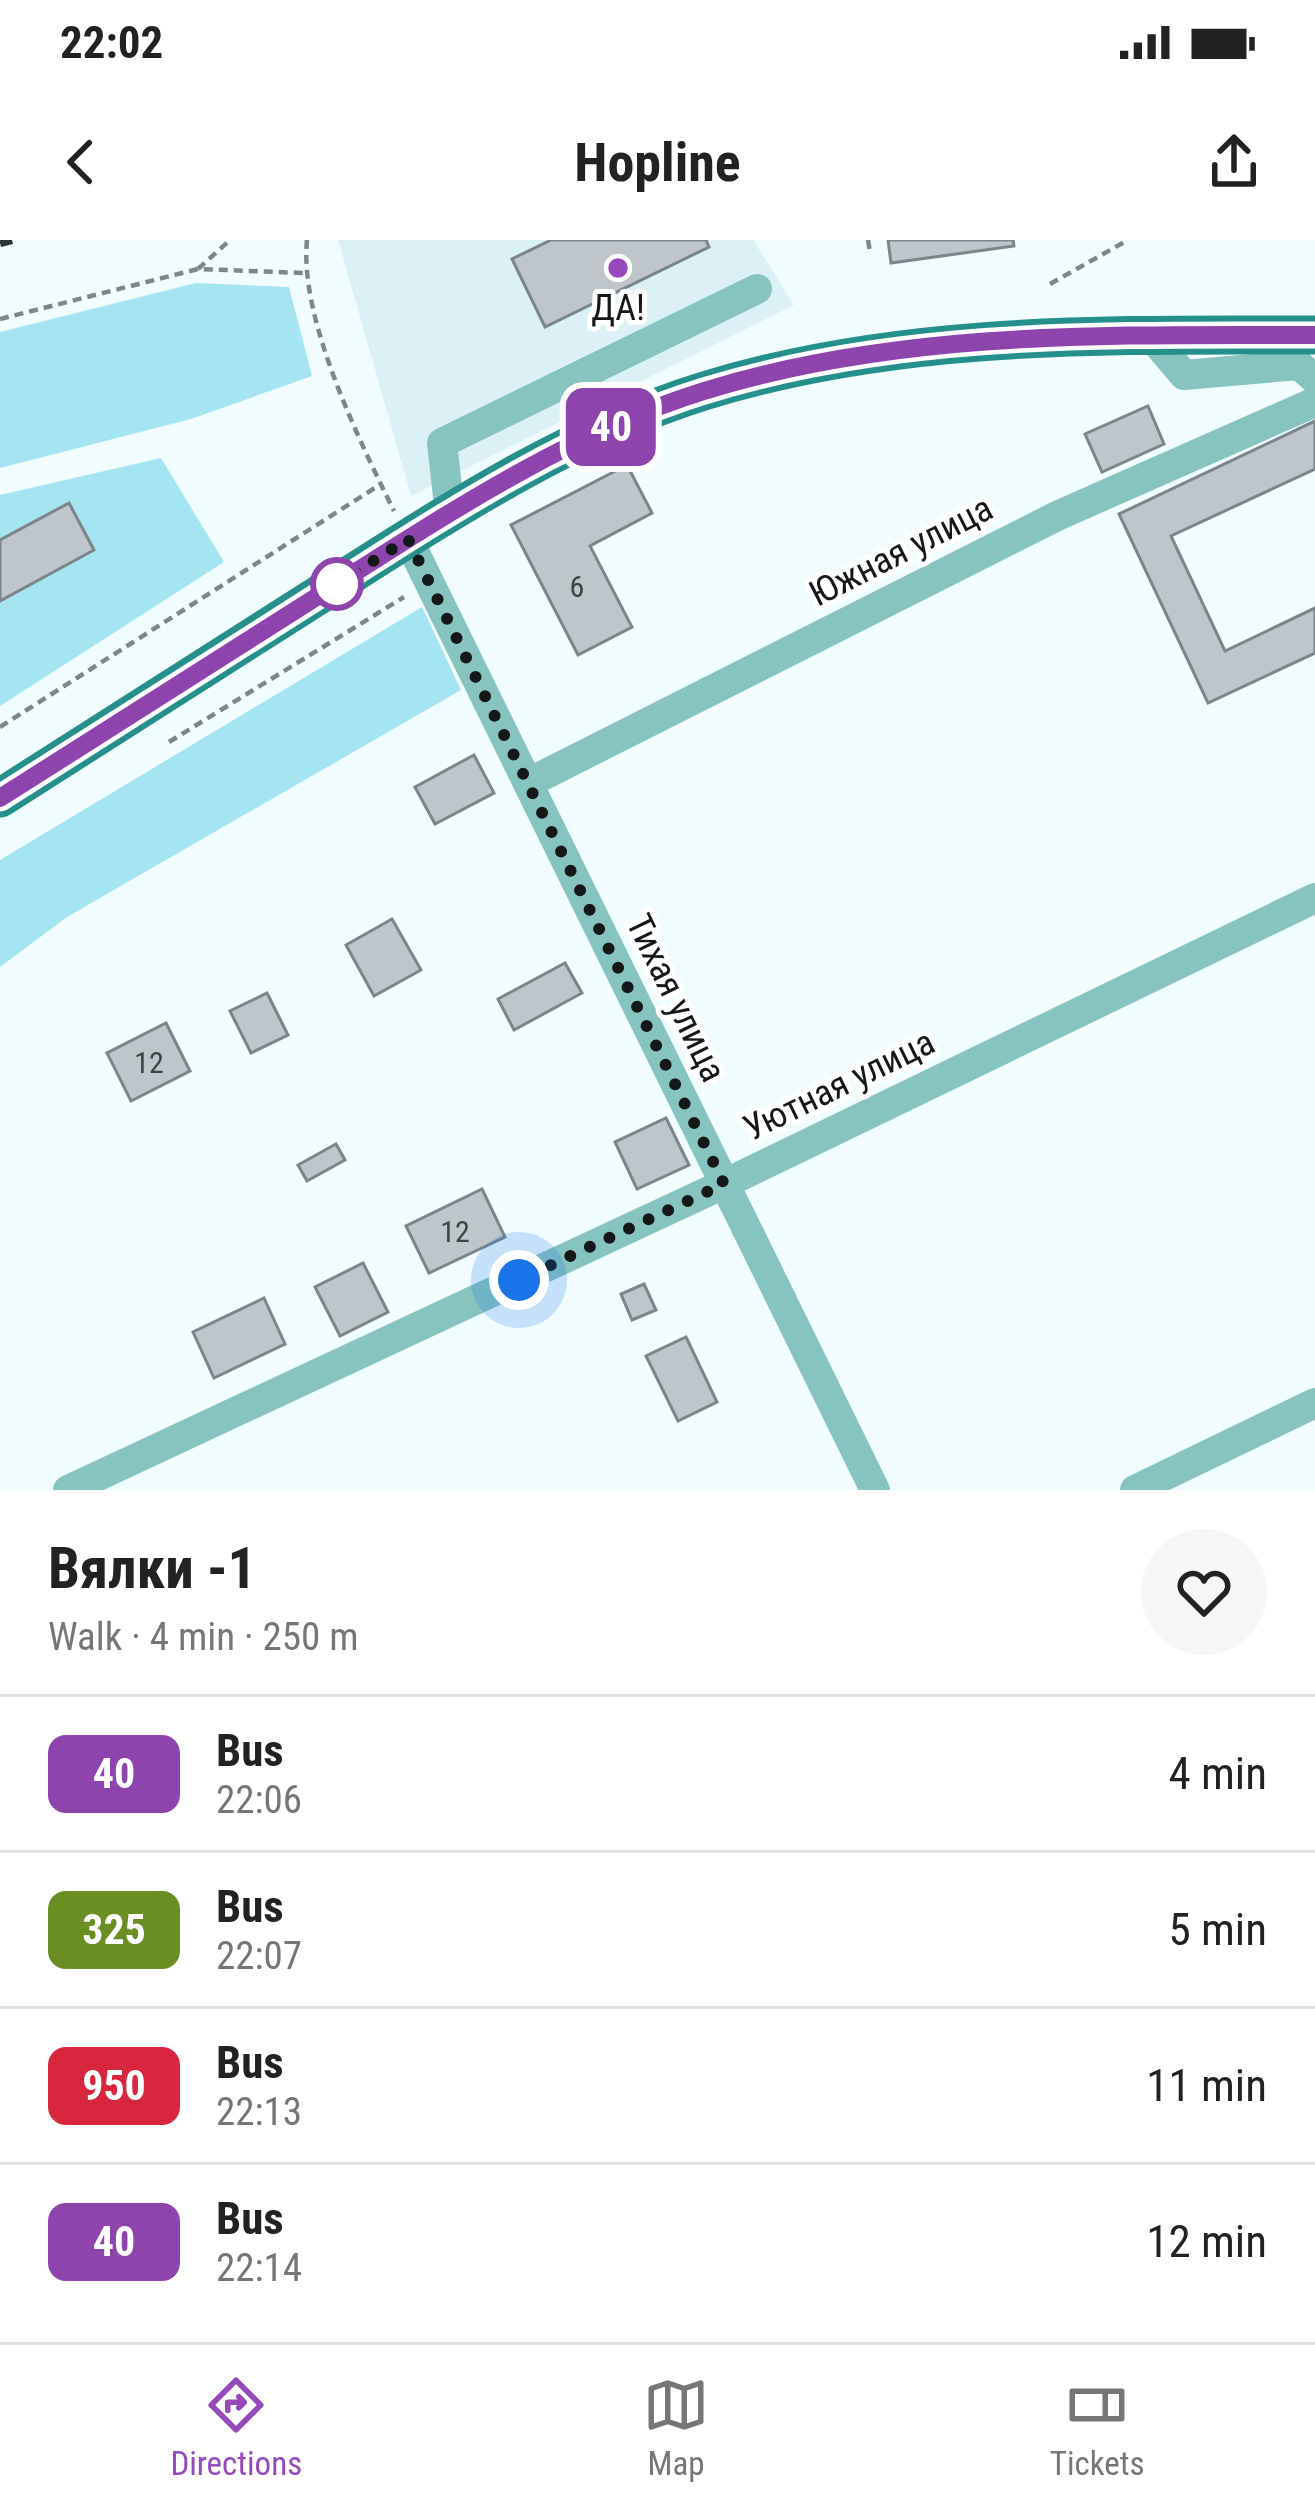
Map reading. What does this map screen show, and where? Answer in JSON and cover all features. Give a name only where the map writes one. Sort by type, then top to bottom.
[{"type":"main road","points":[[0,798],[450,514],[592,436],[702,392],[772,373],[918,349],[1078,336],[1315,335]]},
{"type":"street","points":[[450,514],[442,443],[757,289]]},
{"type":"street","points":[[1150,335],[1184,375],[1299,365],[1315,379]]},
{"type":"street","name":"Южная улица","points":[[528,783],[1058,517],[1315,402]]},
{"type":"street","name":"Тихая улица","points":[[408,539],[874,1490]]},
{"type":"street","name":"Уютная улица","points":[[68,1490],[724,1184],[1315,898]]},
{"type":"street","points":[[1135,1490],[1315,1402]]},
{"type":"path","points":[[198,269],[230,240]]},
{"type":"path","points":[[0,727],[381,484],[349,421],[304,272],[307,240]]},
{"type":"path","points":[[868,240],[870,252]]},
{"type":"path","points":[[1050,284],[1128,240]]},
{"type":"path","points":[[0,320],[198,269],[304,272]]},
{"type":"path","points":[[169,742],[409,595]]},
{"type":"shaded area","points":[[338,240],[753,240],[794,305],[411,496]]},
{"type":"shaded area","points":[[196,283],[289,287],[312,376],[191,419],[0,468],[0,332]]},
{"type":"shaded area","points":[[161,458],[224,562],[0,706],[0,495]]},
{"type":"shaded area","points":[[422,607],[461,690],[67,917],[0,967],[0,860]]},
{"type":"building","points":[[551,240],[706,240],[709,247],[545,327],[512,259]]},
{"type":"building","points":[[888,240],[1013,240],[1014,246],[891,263]]},
{"type":"building","points":[[1148,406],[1164,444],[1102,472],[1085,434]]},
{"type":"building","points":[[1315,421],[1315,469],[1171,536],[1225,651],[1315,608],[1315,653],[1208,703],[1119,514]]},
{"type":"building","points":[[627,465],[652,513],[590,546],[632,627],[578,655],[511,525]]},
{"type":"building","points":[[69,503],[94,550],[0,601],[0,540]]},
{"type":"building","points":[[474,755],[494,793],[435,824],[415,787]]},
{"type":"building","points":[[392,919],[421,970],[374,996],[346,945]]},
{"type":"building","points":[[565,963],[582,993],[514,1030],[498,999]]},
{"type":"building","points":[[267,993],[288,1035],[251,1053],[230,1011]]},
{"type":"building","points":[[166,1023],[190,1071],[131,1101],[107,1053]]},
{"type":"building","points":[[666,1118],[689,1165],[637,1189],[615,1142]]},
{"type":"building","points":[[336,1144],[345,1160],[307,1181],[298,1165]]},
{"type":"building","points":[[482,1189],[505,1237],[429,1273],[406,1226]]},
{"type":"building","points":[[363,1263],[388,1312],[340,1336],[315,1287]]},
{"type":"building","points":[[644,1284],[656,1310],[632,1320],[621,1294]]},
{"type":"building","points":[[264,1298],[285,1344],[214,1378],[193,1332]]},
{"type":"building","points":[[686,1337],[717,1402],[678,1421],[646,1356]]},
{"type":"railway","points":[[0,243],[12,240]]},
{"type":"bus line","name":"40","points":[[0,798],[536,463],[646,412],[702,392],[839,359],[918,349],[1078,336],[1315,335]]},
{"type":"place","name":"ДА!","points":[[618,268]]},
{"type":"route","points":[[337,584],[408,539],[724,1184],[519,1280]]}]
